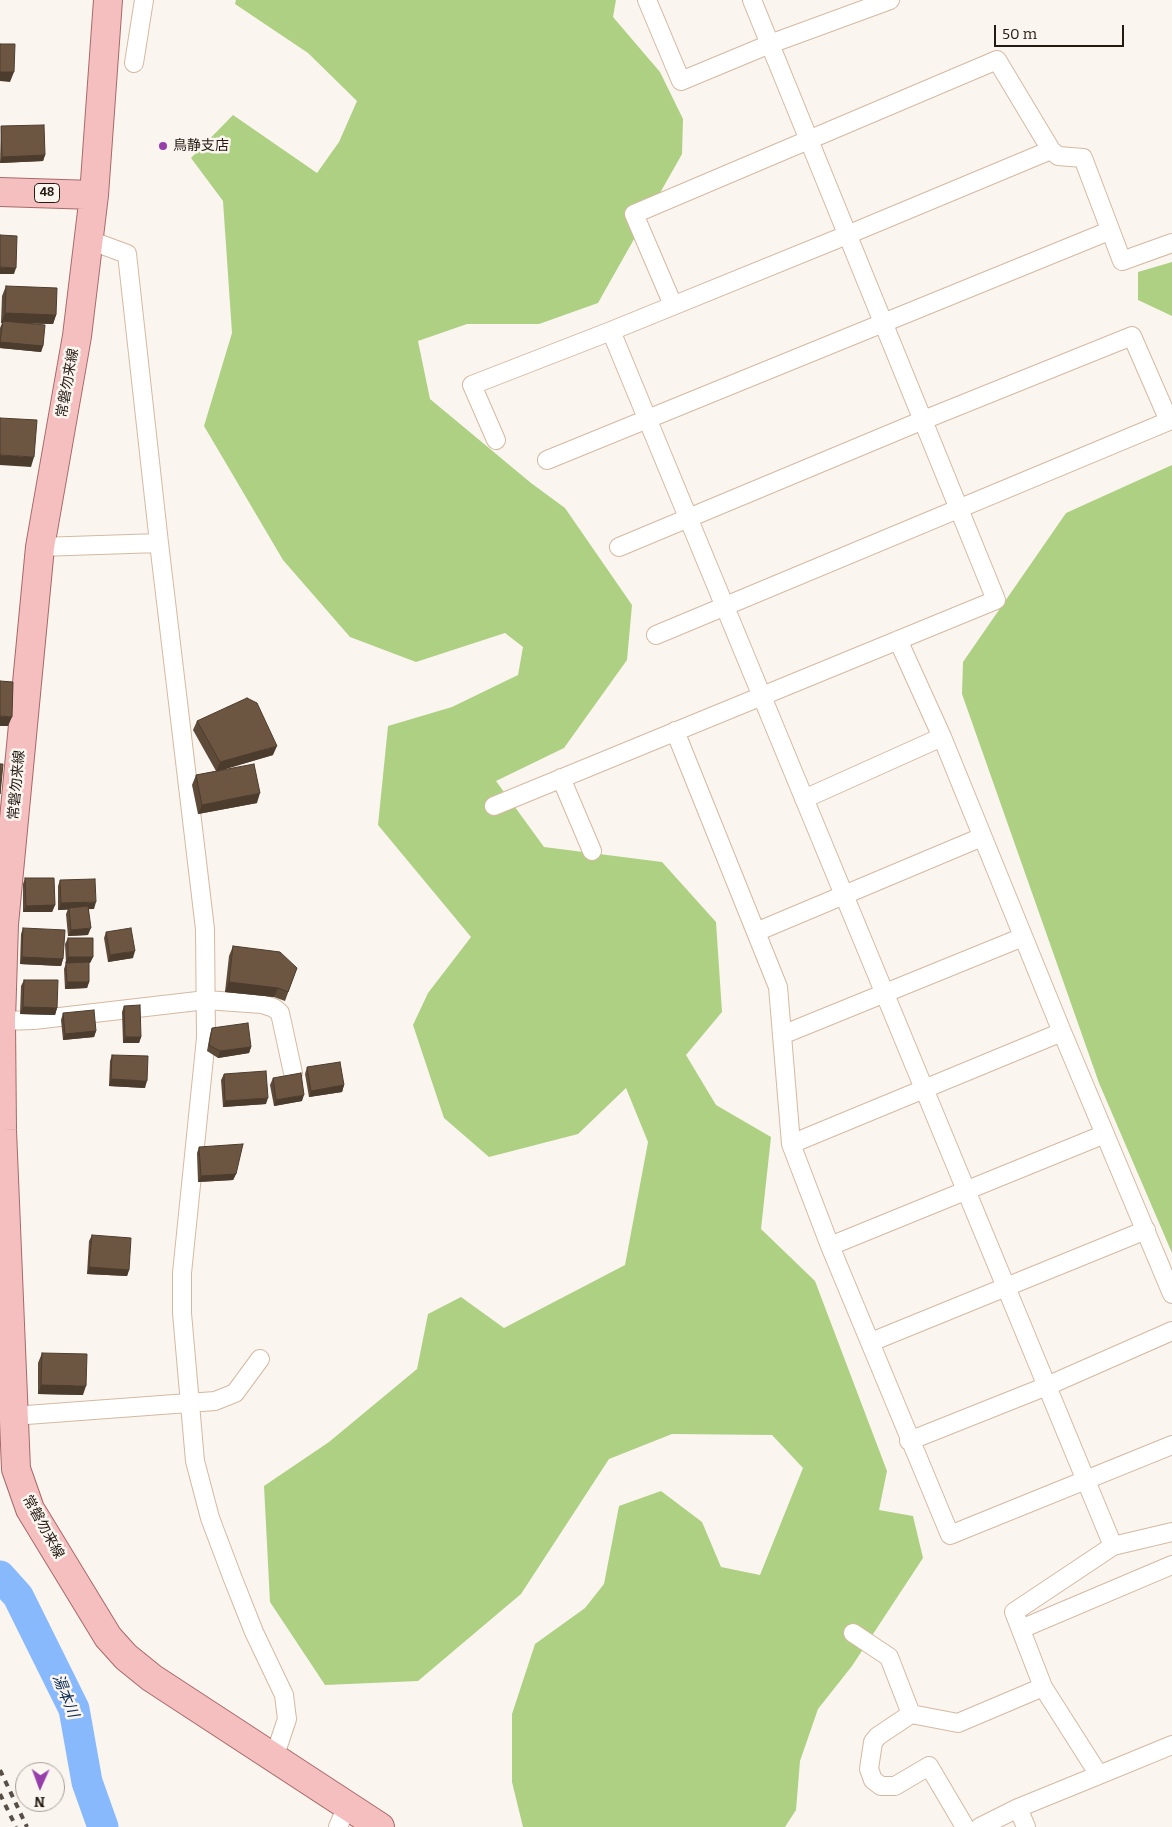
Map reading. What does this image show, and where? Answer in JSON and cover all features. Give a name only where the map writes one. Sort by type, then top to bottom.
[{"type":"main road","name":"常磐勿来線","points":[[108,0],[94,196],[76,336],[40,547],[4,924],[1,1021],[2,1140],[8,1403],[16,1469],[30,1509],[108,1637],[126,1657],[152,1678],[274,1758],[343,1816],[380,1827]]},
{"type":"main road","name":"48","points":[[0,192],[94,196]]},
{"type":"street","points":[[134,63],[144,0]]},
{"type":"street","points":[[647,0],[681,81],[770,44],[890,0]]},
{"type":"street","points":[[494,806],[761,694],[996,600],[960,509],[921,421],[884,322],[808,141],[752,0]]},
{"type":"street","points":[[673,305],[634,214],[997,60],[1051,150],[1058,156],[1083,158],[1109,231],[1122,261],[1172,243]]},
{"type":"street","points":[[496,440],[472,385],[611,331],[1051,150]]},
{"type":"street","points":[[547,460],[1109,231]]},
{"type":"street","points":[[89,240],[128,254],[159,543],[205,929],[206,1000],[202,1088],[182,1273],[182,1313],[188,1402],[195,1461],[210,1518],[254,1632],[284,1695],[286,1719],[274,1758]]},
{"type":"street","points":[[611,331],[1113,1546]]},
{"type":"street","points":[[619,547],[921,421],[1132,336],[1169,421],[656,635]]},
{"type":"street","points":[[40,547],[159,543]]},
{"type":"street","points":[[898,640],[942,737],[1062,1032],[1172,1294]]},
{"type":"street","points":[[675,731],[778,987],[791,1144],[909,1441],[950,1535],[1172,1445]]},
{"type":"street","points":[[804,799],[942,737]]},
{"type":"street","points":[[561,778],[592,851]]},
{"type":"street","points":[[756,932],[982,837]]},
{"type":"street","points":[[782,1035],[1023,937]]},
{"type":"street","points":[[1,1021],[34,1020],[206,1000],[262,1004],[274,1008],[280,1013],[293,1073]]},
{"type":"street","points":[[791,1144],[925,1091],[1062,1032]]},
{"type":"street","points":[[830,1246],[1105,1134]]},
{"type":"street","points":[[871,1342],[1146,1230]]},
{"type":"street","points":[[909,1441],[1047,1386],[1172,1331]]},
{"type":"street","points":[[8,1403],[215,1401],[235,1393],[260,1359]]},
{"type":"street","points":[[1099,1775],[1043,1687],[1014,1612],[1113,1546],[1172,1532]]},
{"type":"street","points":[[1020,1629],[1172,1565]]},
{"type":"street","points":[[853,1633],[889,1657],[911,1714]]},
{"type":"street","points":[[965,1827],[929,1766],[896,1786],[881,1786],[873,1780],[870,1769],[873,1742],[878,1736],[911,1714],[958,1723],[1043,1687]]},
{"type":"street","points":[[980,1827],[1018,1808],[1172,1745]]},
{"type":"street","points":[[1018,1808],[1026,1827]]},
{"type":"green space","points":[[236,0],[616,0],[613,17],[660,72],[683,119],[682,154],[598,303],[539,324],[467,324],[418,341],[430,399],[531,483],[565,508],[632,605],[627,660],[564,748],[496,781],[544,847],[662,862],[716,922],[722,1012],[686,1055],[716,1105],[771,1137],[761,1229],[815,1281],[887,1471],[879,1510],[913,1516],[923,1558],[852,1666],[818,1709],[800,1761],[796,1810],[785,1827],[523,1827],[512,1782],[512,1714],[535,1644],[585,1608],[604,1584],[619,1506],[661,1491],[702,1522],[721,1567],[760,1575],[803,1468],[772,1435],[672,1434],[609,1459],[521,1594],[418,1681],[325,1685],[270,1602],[264,1486],[329,1442],[417,1369],[428,1314],[461,1297],[504,1328],[625,1265],[648,1142],[626,1088],[578,1134],[489,1157],[444,1118],[413,1025],[428,993],[471,937],[378,825],[388,726],[452,707],[518,675],[523,647],[505,633],[416,662],[350,637],[283,560],[204,426],[232,333],[223,201],[191,158],[233,115],[317,173],[339,142],[357,101],[308,53],[235,4]]},
{"type":"green space","points":[[1172,262],[1172,316],[1138,300],[1138,272]]},
{"type":"green space","points":[[1172,465],[1172,1253],[1099,1083],[962,694],[963,662],[1066,513]]},
{"type":"building","points":[[0,44],[15,44],[14,72],[0,72]]},
{"type":"building","points":[[44,125],[45,155],[2,157],[1,126]]},
{"type":"building","points":[[0,235],[17,236],[16,268],[0,267]]},
{"type":"building","points":[[6,286],[57,288],[56,315],[5,313]]},
{"type":"building","points":[[3,321],[45,325],[43,346],[0,342]]},
{"type":"building","points":[[0,418],[37,420],[34,457],[0,455]]},
{"type":"building","points":[[0,681],[13,682],[12,717],[0,716]]},
{"type":"building","points":[[247,698],[257,703],[277,746],[220,762],[197,721]]},
{"type":"building","points":[[0,764],[3,764],[0,794]]},
{"type":"building","points":[[254,764],[260,793],[202,805],[196,775]]},
{"type":"building","points":[[25,878],[54,878],[55,905],[26,906]]},
{"type":"building","points":[[95,879],[96,902],[61,903],[60,880]]},
{"type":"building","points":[[88,906],[91,928],[71,930],[69,908]]},
{"type":"building","points":[[23,928],[65,930],[63,959],[22,957]]},
{"type":"building","points":[[131,928],[135,951],[110,955],[106,932]]},
{"type":"building","points":[[68,938],[93,938],[93,957],[68,957]]},
{"type":"building","points":[[233,946],[280,952],[297,968],[288,992],[278,988],[229,982]]},
{"type":"building","points":[[89,962],[89,982],[67,982],[66,963]]},
{"type":"building","points":[[24,980],[58,980],[57,1008],[23,1007]]},
{"type":"building","points":[[140,1005],[141,1037],[125,1037],[124,1006]]},
{"type":"building","points":[[94,1010],[96,1031],[65,1034],[63,1013]]},
{"type":"building","points":[[248,1023],[251,1047],[220,1051],[209,1045],[212,1028]]},
{"type":"building","points":[[112,1055],[148,1056],[147,1081],[111,1079]]},
{"type":"building","points":[[340,1062],[344,1085],[311,1091],[307,1067]]},
{"type":"building","points":[[266,1071],[268,1098],[225,1101],[224,1074]]},
{"type":"building","points":[[301,1073],[304,1095],[276,1100],[273,1078]]},
{"type":"building","points":[[243,1144],[236,1174],[201,1176],[199,1147]]},
{"type":"building","points":[[92,1235],[131,1238],[129,1270],[89,1267]]},
{"type":"building","points":[[42,1353],[87,1354],[86,1386],[41,1385]]},
{"type":"waterway","name":"湯本川","points":[[0,1576],[18,1596],[74,1709],[87,1782],[103,1827]]},
{"type":"railway","points":[[0,1770],[27,1827]]},
{"type":"railway","points":[[0,1794],[16,1827]]},
{"type":"place","name":"鳥静支店","points":[[163,146]]}]
